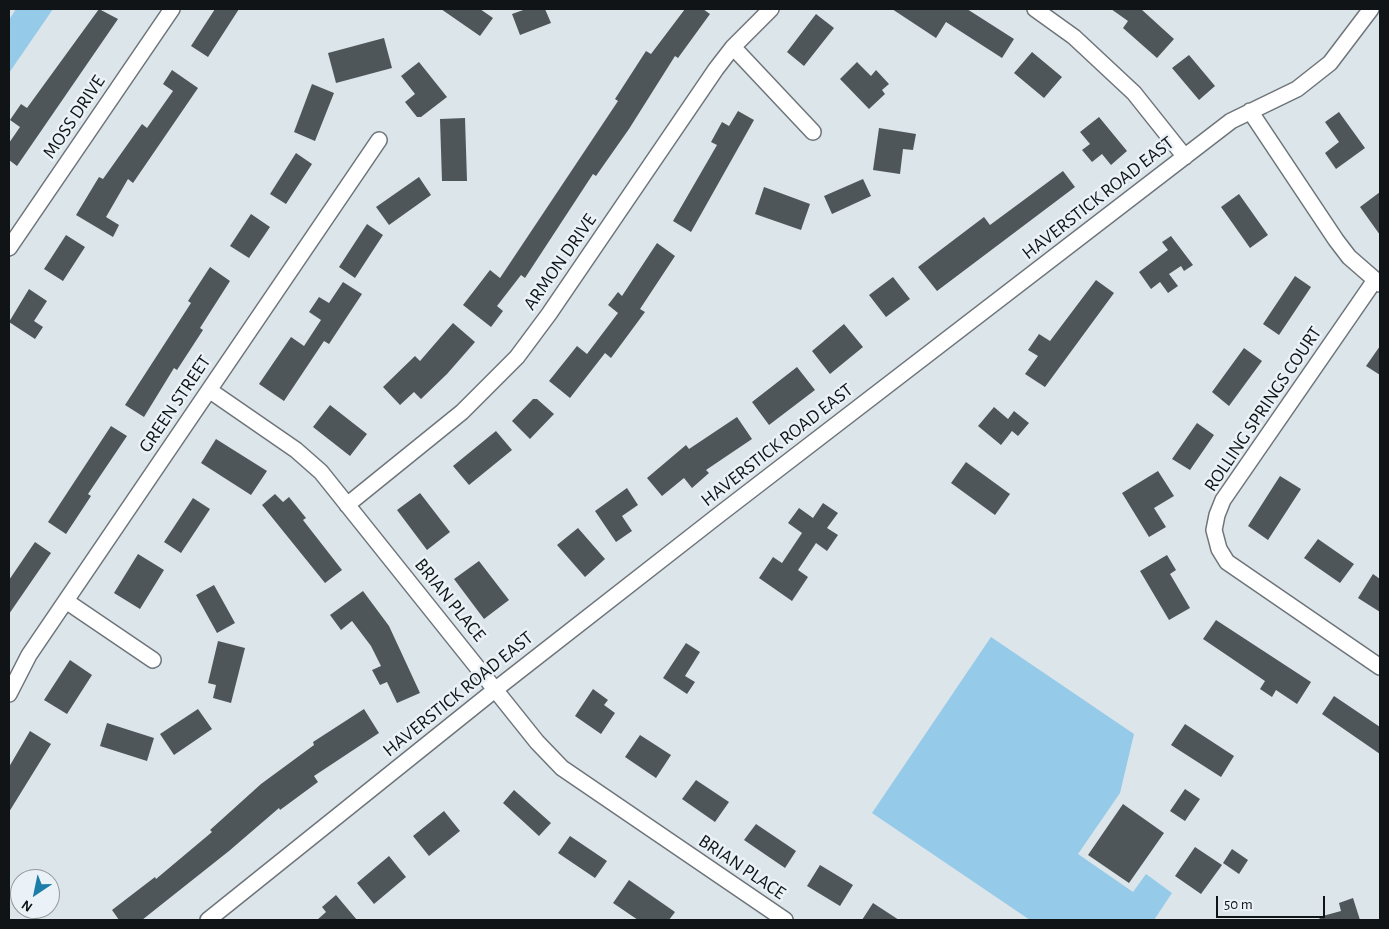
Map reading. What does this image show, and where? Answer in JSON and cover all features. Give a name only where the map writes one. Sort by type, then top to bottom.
[{"type":"street","name":"MOSS DRIVE","points":[[9,248],[172,9]]},
{"type":"street","name":"ARMON DRIVE","points":[[347,505],[462,412],[517,357],[733,47],[771,9]]},
{"type":"street","points":[[1035,9],[1074,37],[1134,94],[1184,157]]},
{"type":"street","name":"HAVERSTICK ROAD EAST","points":[[208,920],[496,689],[1231,121],[1297,89],[1330,63],[1372,9]]},
{"type":"street","points":[[733,47],[813,132]]},
{"type":"street","points":[[1250,111],[1336,240],[1349,257],[1378,282]]},
{"type":"street","name":"GREEN STREET","points":[[9,694],[29,655],[379,140]]},
{"type":"street","name":"ROLLING SPRINGS COURT","points":[[1378,282],[1223,500],[1216,515],[1214,530],[1219,549],[1227,562],[1380,667]]},
{"type":"street","name":"BRIAN PLACE","points":[[209,390],[296,450],[320,472],[537,742],[562,768],[785,920]]},
{"type":"street","points":[[66,601],[153,660]]},
{"type":"shaded area","points":[[16,9],[53,9],[9,73],[9,20]]},
{"type":"shaded area","points":[[991,637],[1134,734],[1120,793],[1078,854],[1133,892],[1146,874],[1172,893],[1154,920],[1030,920],[872,813]]},
{"type":"building","points":[[99,9],[118,19],[17,166],[9,160],[9,143],[20,127],[10,120],[21,104],[27,108]]},
{"type":"building","points":[[215,9],[239,9],[208,57],[191,46]]},
{"type":"building","points":[[441,9],[480,9],[493,18],[480,36]]},
{"type":"building","points":[[526,9],[545,9],[551,23],[520,35],[512,14]]},
{"type":"building","points":[[685,9],[703,9],[710,14],[678,58],[675,56],[629,129],[596,176],[593,174],[525,278],[521,275],[497,306],[503,311],[491,327],[463,305],[490,270],[500,278],[618,101],[615,99],[646,51],[651,54]]},
{"type":"building","points":[[892,9],[967,9],[1014,39],[1002,58],[946,22],[936,38]]},
{"type":"building","points":[[1111,9],[1141,9],[1174,39],[1157,58],[1123,28],[1128,21]]},
{"type":"building","points":[[816,14],[834,28],[804,66],[787,52]]},
{"type":"building","points":[[384,38],[392,68],[336,83],[328,53]]},
{"type":"building","points":[[1032,52],[1062,77],[1044,98],[1014,73]]},
{"type":"building","points":[[1189,55],[1215,86],[1199,100],[1172,68]]},
{"type":"building","points":[[419,62],[447,97],[421,117],[417,117],[405,102],[415,94],[401,76]]},
{"type":"building","points":[[857,62],[871,76],[876,70],[889,84],[882,90],[885,94],[869,109],[840,79]]},
{"type":"building","points":[[172,70],[198,88],[133,183],[128,179],[106,217],[119,225],[113,237],[76,215],[99,177],[103,179],[142,124],[147,128],[173,91],[163,84]]},
{"type":"building","points":[[312,84],[334,93],[315,141],[294,132]]},
{"type":"building","points":[[738,111],[754,120],[691,232],[673,221],[717,145],[711,142],[722,122],[729,126]]},
{"type":"building","points":[[1339,112],[1365,148],[1336,169],[1325,153],[1339,142],[1325,122]]},
{"type":"building","points":[[1099,117],[1127,151],[1111,165],[1102,154],[1092,162],[1082,150],[1090,144],[1080,132]]},
{"type":"building","points":[[465,118],[467,181],[442,181],[440,119]]},
{"type":"building","points":[[879,128],[916,134],[913,150],[903,149],[900,174],[873,170]]},
{"type":"building","points":[[296,153],[312,164],[286,204],[270,194]]},
{"type":"building","points":[[1063,171],[1075,187],[937,291],[918,267],[984,217],[990,225]]},
{"type":"building","points":[[419,177],[431,195],[389,225],[376,207]]},
{"type":"building","points":[[863,179],[871,196],[832,214],[824,196]]},
{"type":"building","points":[[764,187],[810,204],[801,230],[755,214]]},
{"type":"building","points":[[1380,192],[1380,235],[1360,207]]},
{"type":"building","points":[[1239,194],[1268,235],[1250,248],[1221,207]]},
{"type":"building","points":[[251,214],[270,227],[249,258],[230,246]]},
{"type":"building","points":[[367,224],[383,235],[355,278],[339,267]]},
{"type":"building","points":[[66,235],[85,247],[63,281],[44,269]]},
{"type":"building","points":[[1171,236],[1193,265],[1184,271],[1181,266],[1169,274],[1178,286],[1168,293],[1160,282],[1151,289],[1139,272],[1168,250],[1162,242]]},
{"type":"building","points":[[657,243],[675,256],[640,309],[645,312],[611,358],[605,353],[570,398],[549,381],[577,346],[587,354],[618,313],[608,305],[618,292],[622,296]]},
{"type":"building","points":[[210,267],[230,281],[200,328],[203,330],[177,370],[174,368],[144,417],[125,405],[191,303],[188,301]]},
{"type":"building","points":[[1295,276],[1311,287],[1279,335],[1263,324]]},
{"type":"building","points":[[893,277],[910,299],[886,317],[869,295]]},
{"type":"building","points":[[1096,280],[1114,293],[1045,387],[1025,374],[1038,356],[1028,350],[1039,334],[1050,341]]},
{"type":"building","points":[[343,282],[362,294],[329,344],[324,341],[284,401],[259,384],[291,337],[304,346],[321,320],[309,312],[319,297],[329,303]]},
{"type":"building","points":[[29,289],[47,301],[34,321],[43,327],[35,339],[9,322]]},
{"type":"building","points":[[453,323],[475,342],[447,374],[421,399],[414,392],[400,405],[383,387],[415,356],[420,361]]},
{"type":"building","points":[[844,324],[863,347],[830,374],[812,351]]},
{"type":"building","points":[[1380,346],[1380,375],[1366,366]]},
{"type":"building","points":[[1244,348],[1262,361],[1229,406],[1212,392]]},
{"type":"building","points":[[797,367],[815,390],[769,425],[752,402]]},
{"type":"building","points":[[533,399],[537,399],[554,414],[530,439],[512,421]]},
{"type":"building","points":[[330,405],[367,434],[350,456],[313,427]]},
{"type":"building","points":[[994,407],[1008,419],[1014,411],[1029,423],[1018,436],[1012,431],[1001,445],[978,426]]},
{"type":"building","points":[[737,417],[752,439],[706,470],[709,473],[692,488],[684,478],[662,496],[647,478],[686,445],[689,449]]},
{"type":"building","points":[[1197,423],[1214,435],[1190,470],[1172,459]]},
{"type":"building","points":[[111,426],[127,436],[88,494],[91,496],[66,534],[48,522]]},
{"type":"building","points":[[496,431],[512,450],[469,485],[453,466]]},
{"type":"building","points":[[216,439],[267,471],[251,495],[201,463]]},
{"type":"building","points":[[966,462],[1010,494],[995,515],[951,483]]},
{"type":"building","points":[[1158,471],[1174,496],[1154,508],[1166,527],[1149,537],[1122,493]]},
{"type":"building","points":[[1280,476],[1301,489],[1268,540],[1248,526]]},
{"type":"building","points":[[627,488],[638,505],[622,516],[632,531],[616,542],[595,511]]},
{"type":"building","points":[[420,493],[450,532],[427,550],[397,510]]},
{"type":"building","points":[[275,494],[283,502],[289,497],[306,518],[303,520],[342,570],[325,583],[262,505]]},
{"type":"building","points":[[193,498],[210,509],[181,553],[164,542]]},
{"type":"building","points":[[823,503],[838,513],[827,528],[838,535],[827,551],[816,543],[798,570],[808,577],[792,601],[759,578],[773,557],[782,563],[802,533],[788,523],[799,508],[813,518]]},
{"type":"building","points":[[578,528],[605,559],[585,577],[557,545]]},
{"type":"building","points":[[1318,539],[1354,564],[1340,583],[1304,558]]},
{"type":"building","points":[[35,542],[51,553],[9,614],[9,580]]},
{"type":"building","points":[[138,554],[164,570],[140,609],[114,593]]},
{"type":"building","points":[[1167,555],[1176,570],[1170,574],[1190,608],[1169,620],[1140,571]]},
{"type":"building","points":[[479,561],[509,600],[484,619],[454,579]]},
{"type":"building","points":[[1373,574],[1380,579],[1380,612],[1358,598]]},
{"type":"building","points":[[214,585],[235,623],[217,633],[196,595]]},
{"type":"building","points":[[363,591],[389,626],[420,693],[397,703],[387,682],[380,685],[372,670],[381,666],[371,646],[352,621],[341,630],[330,615]]},
{"type":"building","points":[[1216,620],[1311,682],[1297,704],[1276,690],[1272,697],[1260,689],[1265,681],[1203,639]]},
{"type":"building","points":[[218,641],[245,648],[231,703],[213,698],[216,685],[208,683]]},
{"type":"building","points":[[686,643],[700,652],[685,676],[695,682],[687,694],[663,678]]},
{"type":"building","points":[[70,660],[92,675],[67,714],[44,700]]},
{"type":"building","points":[[593,689],[608,700],[604,705],[615,713],[601,734],[575,716]]},
{"type":"building","points":[[1334,696],[1380,727],[1380,754],[1322,714]]},
{"type":"building","points":[[198,709],[212,729],[174,755],[160,734]]},
{"type":"building","points":[[364,709],[379,733],[314,776],[318,782],[280,810],[279,808],[229,851],[142,920],[119,920],[112,910],[155,877],[156,879],[212,832],[210,830],[261,784],[314,745],[313,742]]},
{"type":"building","points":[[107,723],[154,738],[147,761],[100,746]]},
{"type":"building","points":[[1185,724],[1234,756],[1221,777],[1171,745]]},
{"type":"building","points":[[30,731],[51,744],[9,812],[9,767]]},
{"type":"building","points":[[640,735],[671,755],[656,778],[625,757]]},
{"type":"building","points":[[696,780],[729,802],[715,822],[682,799]]},
{"type":"building","points":[[1185,789],[1200,799],[1185,821],[1170,811]]},
{"type":"building","points":[[514,790],[551,823],[539,836],[503,803]]},
{"type":"building","points":[[1123,804],[1164,833],[1129,883],[1088,855]]},
{"type":"building","points":[[444,811],[460,831],[429,856],[413,836]]},
{"type":"building","points":[[756,824],[796,851],[785,868],[744,840]]},
{"type":"building","points":[[570,836],[607,861],[595,878],[558,853]]},
{"type":"building","points":[[1195,847],[1222,865],[1201,894],[1175,876]]},
{"type":"building","points":[[1232,849],[1248,860],[1239,874],[1223,863]]},
{"type":"building","points":[[389,856],[406,877],[374,904],[357,883]]},
{"type":"building","points":[[820,865],[853,885],[840,906],[807,886]]},
{"type":"building","points":[[629,880],[675,912],[669,920],[638,920],[613,903]]},
{"type":"building","points":[[336,895],[357,920],[317,920],[326,912],[322,907]]},
{"type":"building","points":[[1353,898],[1360,920],[1320,920],[1319,917],[1341,911],[1339,903]]},
{"type":"building","points":[[873,903],[899,920],[862,920]]}]
